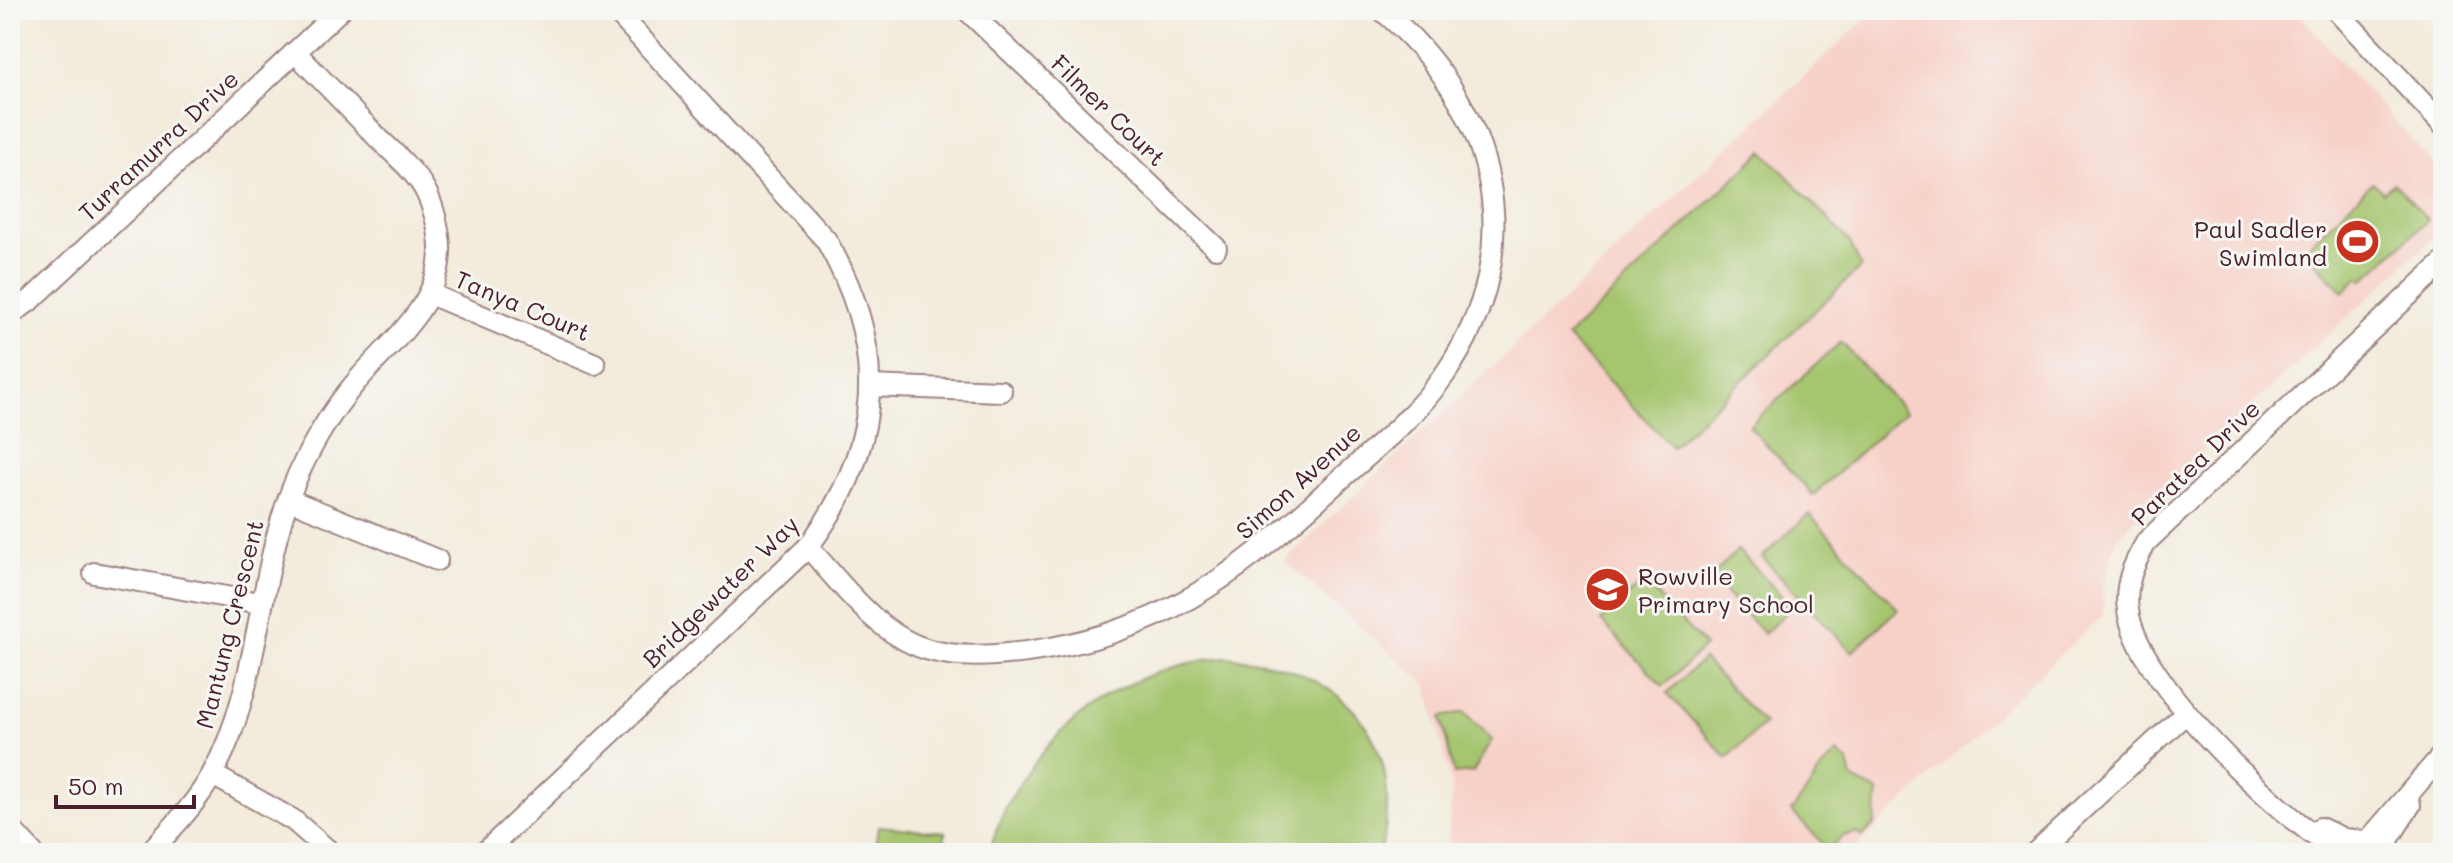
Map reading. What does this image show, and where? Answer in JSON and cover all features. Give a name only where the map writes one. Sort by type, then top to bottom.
[{"type":"street","name":"Turramurra Drive","points":[[10,315],[54,279],[340,10]]},
{"type":"street","name":"Bridgewater Way","points":[[484,853],[808,547],[836,510],[850,479],[867,416],[870,386],[866,342],[857,302],[826,240],[615,10]]},
{"type":"street","name":"Filmer Court","points":[[967,10],[1216,248]]},
{"type":"street","name":"Simon Avenue","points":[[808,547],[874,618],[924,648],[959,656],[1003,655],[1070,644],[1124,628],[1179,606],[1211,588],[1270,545],[1423,403],[1463,345],[1478,309],[1489,273],[1493,205],[1477,132],[1464,105],[1424,48],[1382,10]]},
{"type":"street","points":[[2336,10],[2441,125]]},
{"type":"street","name":"Mantung Crescent","points":[[149,853],[184,816],[213,775],[243,694],[277,532],[304,462],[341,403],[409,324],[430,294],[440,247],[436,221],[424,188],[295,52]]},
{"type":"street","name":"Paratea Drive","points":[[2340,853],[2301,828],[2186,713],[2133,633],[2127,597],[2135,562],[2147,541],[2443,263]]},
{"type":"street","name":"Tanya Court","points":[[430,294],[595,364]]},
{"type":"street","points":[[870,386],[1001,391]]},
{"type":"street","points":[[290,500],[437,560]]},
{"type":"street","points":[[94,573],[260,603]]},
{"type":"street","points":[[2035,853],[2186,713]]},
{"type":"street","points":[[2371,847],[2434,773]]},
{"type":"street","points":[[213,775],[293,820],[331,853]]},
{"type":"street","name":"Paratea Drive","points":[[2278,803],[2328,833],[2371,847]]},
{"type":"street","points":[[10,828],[33,853]]},
{"type":"shaded area","points":[[1875,10],[2295,10],[2443,175],[2443,229],[2168,483],[2117,539],[2104,581],[2103,615],[1849,853],[1447,853],[1452,788],[1427,685],[1284,561]]},
{"type":"green space","points":[[1763,151],[1850,242],[1861,267],[1672,447],[1567,337]]},
{"type":"green space","name":"Paul Sadler Swimland","points":[[2373,182],[2383,193],[2394,183],[2428,220],[2363,280],[2359,277],[2343,292],[2304,250]]},
{"type":"green space","points":[[1841,342],[1905,412],[1813,495],[1749,426]]},
{"type":"green space","points":[[1809,514],[1898,609],[1852,652],[1762,557]]},
{"type":"green space","points":[[1738,550],[1792,607],[1764,634],[1711,577]]},
{"type":"green space","points":[[1644,581],[1705,646],[1663,686],[1601,621]]},
{"type":"green space","points":[[1226,657],[1266,663],[1302,675],[1333,692],[1357,714],[1375,742],[1385,775],[1387,812],[1380,853],[990,853],[1008,803],[1045,750],[1065,728],[1112,693],[1138,680],[1166,669]]},
{"type":"green space","points":[[1703,659],[1764,724],[1727,758],[1667,693]]},
{"type":"green space","points":[[1464,712],[1492,740],[1473,772],[1454,774],[1441,717]]},
{"type":"green space","points":[[1837,753],[1848,762],[1852,779],[1878,791],[1875,824],[1862,837],[1856,833],[1843,836],[1829,850],[1791,811]]},
{"type":"green space","points":[[878,826],[945,832],[943,853],[874,853]]},
{"type":"place","name":"Paul Sadler Swimland","points":[[2358,242]]},
{"type":"place","name":"Rowville Primary School","points":[[1607,589]]}]
